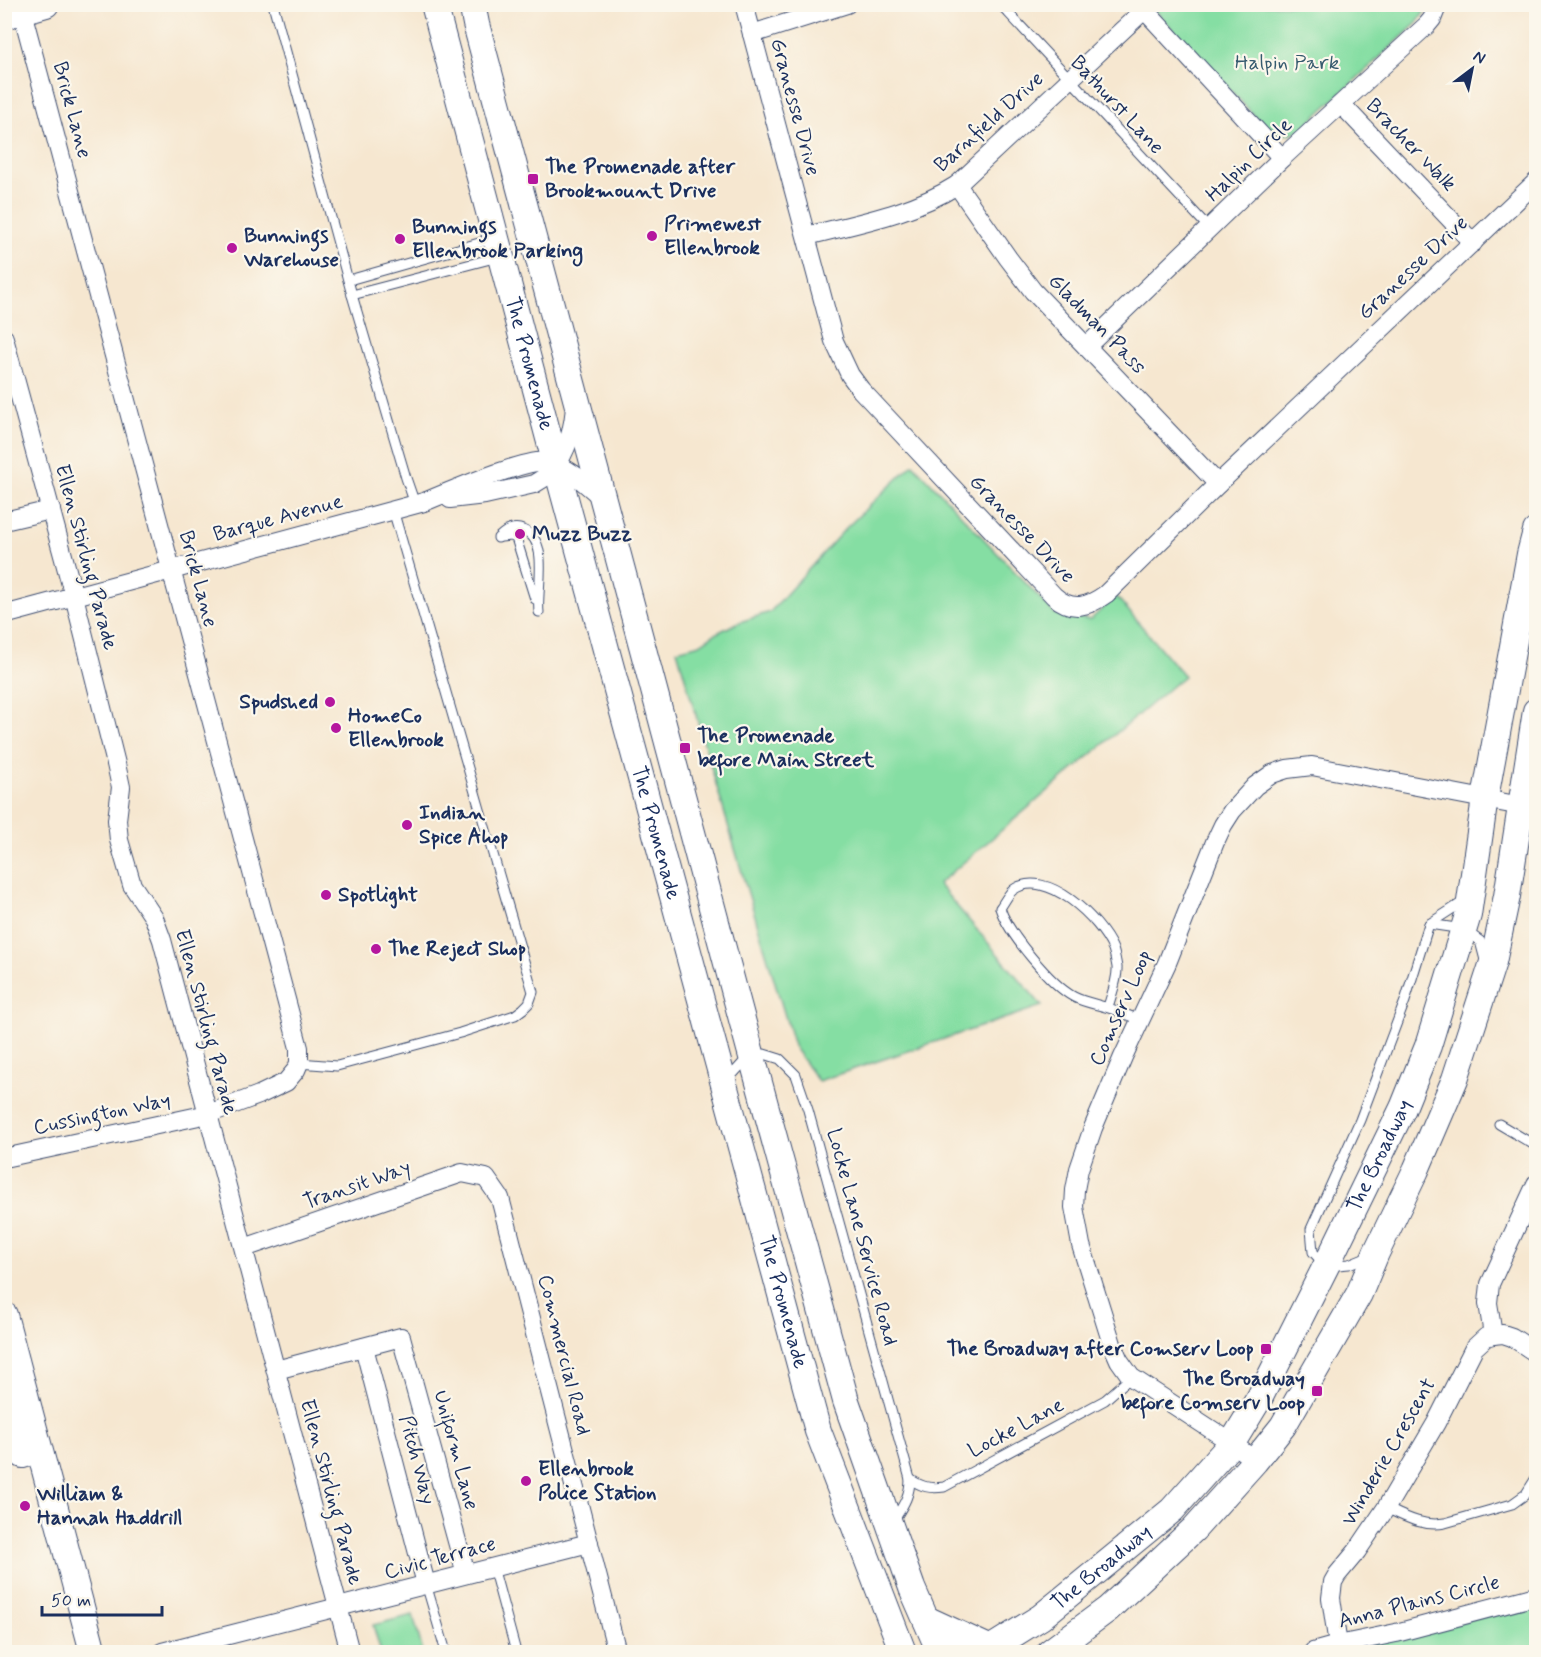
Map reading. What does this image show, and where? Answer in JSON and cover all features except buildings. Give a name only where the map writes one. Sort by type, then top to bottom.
[{"type":"main road","points":[[15,10],[46,4]]},
{"type":"main road","name":"The Promenade","points":[[434,4],[556,465],[818,1431],[899,1649]]},
{"type":"main road","name":"The Promenade","points":[[472,4],[602,498],[846,1401],[912,1588],[940,1653]]},
{"type":"main road","name":"The Broadway","points":[[988,1651],[1041,1617],[1172,1510],[1232,1443],[1260,1397],[1326,1266],[1403,1108],[1431,1037],[1468,915],[1485,798],[1536,531]]},
{"type":"main road","name":"The Broadway","points":[[1054,1651],[1108,1609],[1194,1529],[1255,1461],[1283,1426],[1359,1294],[1455,1079],[1485,989],[1507,896],[1536,711]]},
{"type":"main road","points":[[4,1315],[93,1653]]},
{"type":"main road","points":[[4,1386],[77,1653]]},
{"type":"main road","points":[[926,1619],[988,1651]]},
{"type":"street","name":"Granesse Drive","points":[[744,4],[834,341],[850,375],[861,390],[1061,602],[1077,606],[1085,606],[1106,594],[1218,484],[1536,182]]},
{"type":"street","points":[[752,34],[847,4]]},
{"type":"street","name":"Halpin Circle","points":[[1087,345],[1282,158],[1427,25],[1432,20],[1438,4]]},
{"type":"street","points":[[1141,7],[1282,158]]},
{"type":"street","name":"Barnfield Drive","points":[[807,236],[904,211],[957,185],[1069,80],[1141,7]]},
{"type":"street","name":"Brick Lane","points":[[15,10],[172,570],[299,1048],[299,1063]]},
{"type":"street","name":"Bracher Walk","points":[[1341,105],[1473,243]]},
{"type":"street","name":"Gladman Pass","points":[[957,185],[1019,274],[1218,484]]},
{"type":"street","name":"Ellen Stirling Parade","points":[[4,338],[12,397],[51,510],[121,787],[117,819],[119,840],[132,885],[154,918],[162,940],[350,1653]]},
{"type":"street","name":"Barque Avenue","points":[[4,615],[420,503],[484,495],[534,484],[542,480],[556,465],[568,446],[574,422],[576,397]]},
{"type":"street","points":[[556,465],[584,482],[602,498]]},
{"type":"street","points":[[4,522],[51,510]]},
{"type":"street","name":"Comserv Loop","points":[[1255,1461],[1232,1443],[1131,1377],[1119,1360],[1112,1344],[1081,1245],[1074,1207],[1079,1168],[1114,1077],[1167,963],[1223,825],[1232,811],[1255,786],[1272,774],[1287,769],[1312,766],[1521,806]]},
{"type":"street","points":[[208,1114],[280,1086],[291,1076],[299,1063]]},
{"type":"street","name":"Cussington Way","points":[[4,1158],[208,1114]]},
{"type":"street","name":"Transit Way","points":[[244,1248],[462,1173],[486,1178]]},
{"type":"street","name":"Commercial Road","points":[[486,1178],[500,1198],[617,1653]]},
{"type":"street","points":[[1536,1184],[1490,1284],[1488,1302],[1493,1335],[1503,1334],[1512,1337],[1536,1353]]},
{"type":"street","name":"Winderie Crescent","points":[[1338,1645],[1331,1598],[1333,1582],[1386,1508],[1436,1423],[1474,1348],[1480,1341],[1493,1335]]},
{"type":"street","name":"Uniform Lane","points":[[364,1347],[401,1337],[466,1574]]},
{"type":"street","points":[[276,1370],[364,1347]]},
{"type":"street","name":"Pitch Way","points":[[364,1347],[426,1584]]},
{"type":"street","name":"Civic Terrace","points":[[162,1653],[589,1542]]},
{"type":"street","name":"Anna Plains Circle","points":[[1313,1653],[1536,1596]]},
{"type":"lane","points":[[273,4],[352,295],[406,478],[420,503]]},
{"type":"lane","name":"Bathurst Lane","points":[[1000,4],[1210,229]]},
{"type":"lane","points":[[349,280],[498,247]]},
{"type":"lane","points":[[352,295],[498,247]]},
{"type":"lane","points":[[299,1063],[337,1066],[471,1030],[515,1015],[524,1009],[533,992],[393,510]]},
{"type":"lane","points":[[520,529],[532,536],[537,544],[541,566],[538,590],[539,612],[516,538],[506,536],[498,538],[504,532],[520,529]]},
{"type":"lane","points":[[1108,1008],[1117,970],[1112,949],[1099,928],[1077,904],[1051,887],[1029,883],[1012,890],[1000,908],[1003,919],[1018,941],[1060,988],[1076,998],[1140,1020]]},
{"type":"lane","points":[[1376,1253],[1349,1264],[1326,1266],[1313,1252],[1311,1228],[1364,1109],[1405,1001],[1429,924],[1472,895]]},
{"type":"lane","points":[[1429,924],[1463,928],[1480,941],[1485,961],[1485,989]]},
{"type":"lane","name":"Locke Lane Service Road","points":[[752,1057],[764,1053],[780,1059],[796,1075],[808,1110],[910,1479],[910,1491],[906,1501],[890,1525]]},
{"type":"lane","points":[[725,1088],[732,1075],[752,1057]]},
{"type":"lane","points":[[1499,1124],[1536,1146]]},
{"type":"lane","name":"Locke Lane","points":[[910,1479],[922,1487],[944,1487],[1105,1400],[1131,1377]]},
{"type":"lane","points":[[1386,1508],[1415,1521],[1434,1525],[1512,1504],[1526,1494],[1536,1478]]},
{"type":"lane","points":[[493,1567],[516,1653]]},
{"type":"lane","points":[[426,1584],[444,1648]]},
{"type":"green space","name":"Halpin Park","points":[[1150,5],[1429,5],[1417,23],[1302,129],[1284,134],[1267,129]]},
{"type":"green space","points":[[913,464],[1054,613],[1090,620],[1116,596],[1184,676],[938,884],[1042,1006],[818,1081],[795,1049],[677,650],[700,644],[737,623],[770,612],[845,529]]},
{"type":"green space","points":[[1536,1602],[1536,1652],[1335,1652]]},
{"type":"green space","points":[[413,1615],[423,1652],[381,1652],[373,1625]]},
{"type":"place","name":"The Promenade after Brookmount Drive","points":[[533,179]]},
{"type":"place","name":"Primewest Ellenbrook","points":[[652,236]]},
{"type":"place","name":"Bunnings Ellenbrook Parking","points":[[400,239]]},
{"type":"place","name":"Bunnings Warehouse","points":[[232,248]]},
{"type":"place","name":"Muzz Buzz","points":[[520,534]]},
{"type":"place","name":"Spudshed","points":[[330,702]]},
{"type":"place","name":"HomeCo Ellenbrook","points":[[336,728]]},
{"type":"place","name":"The Promenade before Main Street","points":[[685,748]]},
{"type":"place","name":"Indian Spice Ahop","points":[[407,825]]},
{"type":"place","name":"Spotlight","points":[[326,895]]},
{"type":"place","name":"The Reject Shop","points":[[376,949]]},
{"type":"place","name":"The Broadway after Comserv Loop","points":[[1266,1349]]},
{"type":"place","name":"The Broadway before Comserv Loop","points":[[1317,1391]]},
{"type":"place","name":"Ellenbrook Police Station","points":[[526,1481]]},
{"type":"place","name":"William & Hannah Haddrill","points":[[25,1506]]}]
